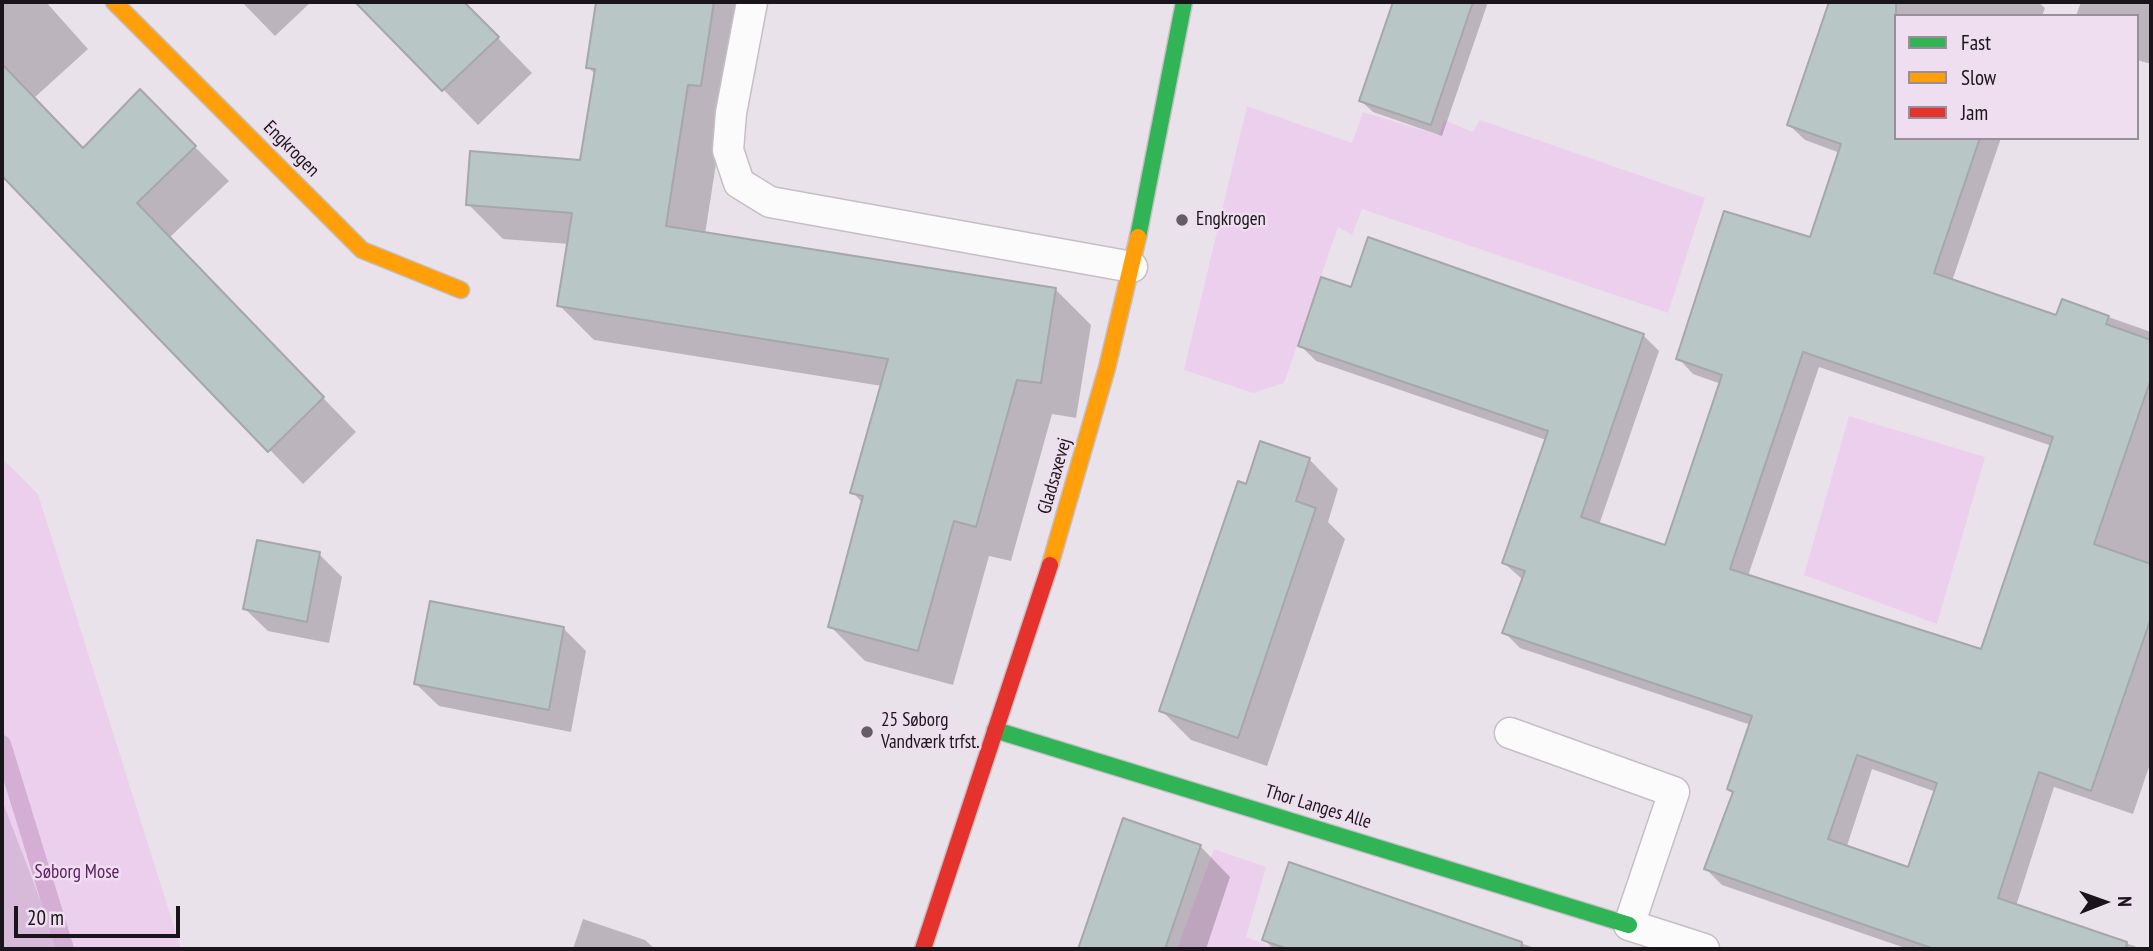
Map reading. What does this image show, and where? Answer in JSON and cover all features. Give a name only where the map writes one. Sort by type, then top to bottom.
[{"type":"street","name":"Engkrogen","points":[[114,2],[362,250],[461,290]]},
{"type":"street","name":"Gladsaxevej","points":[[923,949],[1059,538],[1132,267],[1184,2]]},
{"type":"street","name":"Thor Langes Alle","points":[[995,730],[1629,925]]},
{"type":"lane","points":[[752,2],[731,113],[728,150],[739,183],[770,202],[1132,267]]},
{"type":"lane","points":[[1510,733],[1674,792],[1629,925],[1704,949]]},
{"type":"green space","points":[[1247,106],[1352,143],[1363,112],[1439,135],[1444,120],[1473,132],[1480,120],[1705,198],[1668,313],[1362,209],[1352,235],[1338,227],[1284,383],[1253,393],[1184,370]]},
{"type":"green space","points":[[1849,416],[1985,457],[1937,624],[1804,575]]},
{"type":"green space","name":"Søborg Mose","points":[[2,458],[38,494],[181,949],[2,949]]},
{"type":"green space","points":[[1214,849],[1266,867],[1246,937],[1279,949],[1177,949]]},
{"type":"shaded area","points":[[2,800],[59,949],[2,949]]},
{"type":"building","points":[[355,2],[464,2],[499,37],[442,91]]},
{"type":"building","points":[[596,2],[714,2],[701,86],[688,85],[666,226],[1056,288],[1041,383],[1017,380],[976,527],[954,521],[918,651],[828,627],[863,496],[850,493],[888,359],[557,306],[572,213],[466,205],[470,151],[580,160],[595,69],[586,68]]},
{"type":"building","points":[[1393,2],[1473,2],[1431,125],[1359,101]]},
{"type":"building","points":[[1829,2],[1896,2],[1894,140],[1979,140],[1934,273],[2056,315],[2062,299],[2109,316],[2106,324],[2151,340],[2151,379],[2094,544],[2151,564],[2151,618],[2091,791],[2039,772],[1998,898],[2127,942],[2126,949],[1934,949],[1704,869],[1733,792],[1727,789],[1752,716],[1502,633],[1525,571],[1502,563],[1548,431],[1298,346],[1321,277],[1351,287],[1368,237],[1644,334],[1581,517],[1665,545],[1722,375],[1676,359],[1724,211],[1810,237],[1841,144],[1787,125]],"holes":[[[1803,352],[2053,437],[1981,649],[1730,569]],[[1857,755],[1937,783],[1908,867],[1828,839]]]},
{"type":"building","points":[[2,64],[83,148],[140,89],[196,146],[137,203],[324,397],[268,452],[2,176]]},
{"type":"building","points":[[1260,441],[1310,458],[1296,501],[1316,508],[1238,738],[1159,711],[1238,481],[1246,484]]},
{"type":"building","points":[[257,540],[320,552],[307,622],[243,609]]},
{"type":"building","points":[[430,601],[564,627],[549,710],[414,684]]},
{"type":"building","points":[[1123,818],[1201,845],[1165,949],[1078,949]]},
{"type":"building","points":[[1289,862],[1522,942],[1521,949],[1288,949],[1262,940]]},
{"type":"waterway","points":[[2,744],[65,949]]},
{"type":"traffic: fast","points":[[1138,237],[1184,2]]},
{"type":"traffic: fast","points":[[995,730],[1629,925]]},
{"type":"traffic: slow","points":[[114,2],[362,250],[461,290]]},
{"type":"traffic: slow","points":[[1050,565],[1107,368],[1138,237]]},
{"type":"traffic: jam","points":[[923,949],[1050,565]]},
{"type":"place","name":"Engkrogen","points":[[1182,220]]},
{"type":"place","name":"25 Søborg Vandværk trfst.","points":[[867,732]]}]
